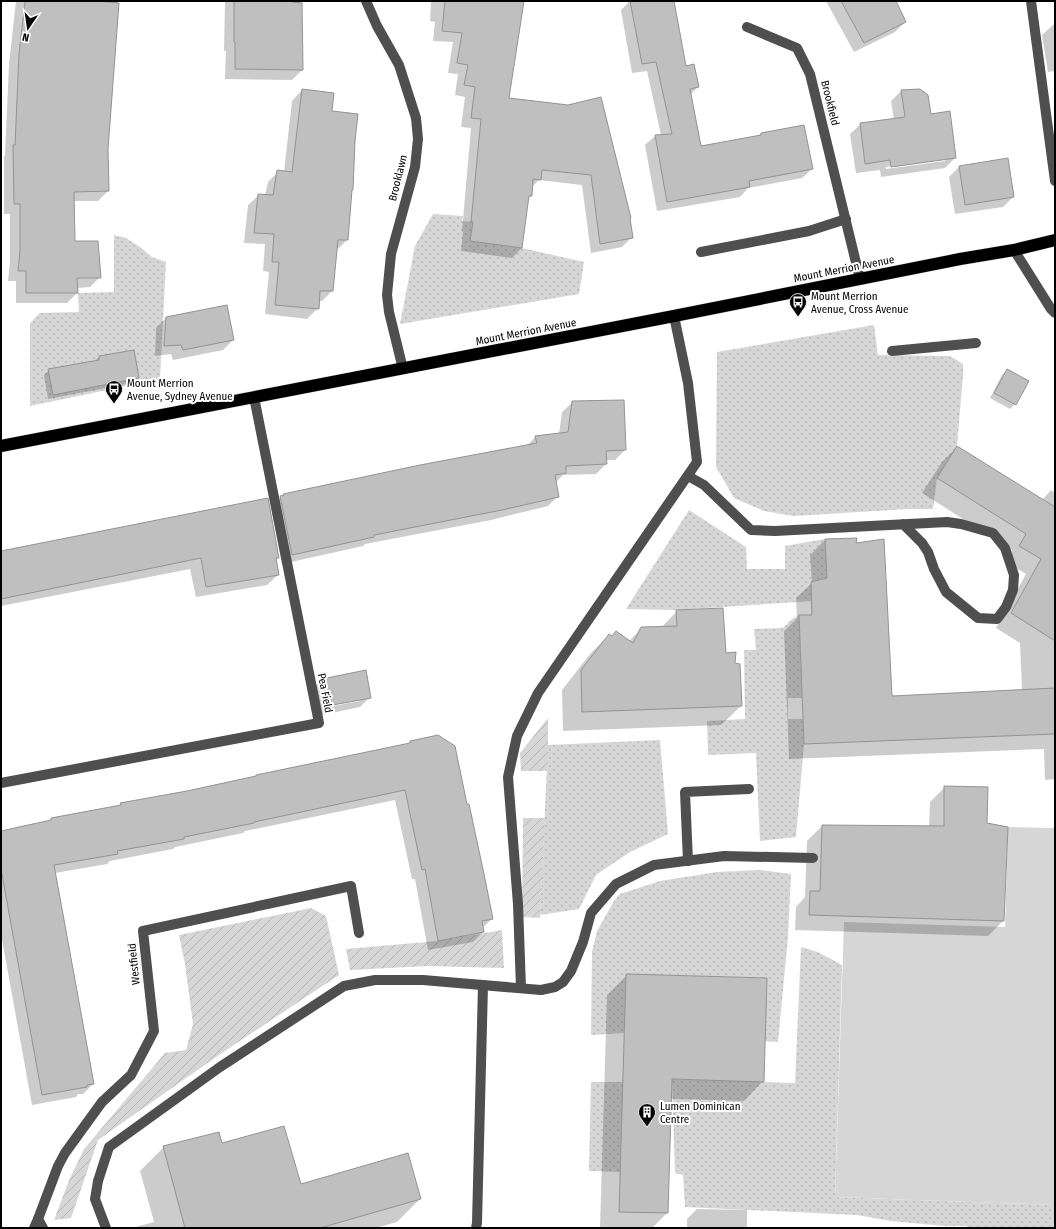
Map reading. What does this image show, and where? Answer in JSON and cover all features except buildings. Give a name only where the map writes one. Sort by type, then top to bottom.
[{"type":"highway","name":"Mount Merrion Avenue","points":[[1,446],[674,316],[860,278],[1014,250],[1055,240]]},
{"type":"street","name":"Brooklawn","points":[[366,1],[377,26],[399,65],[416,118],[418,139],[415,167],[391,254],[387,295],[389,312],[403,368]]},
{"type":"street","points":[[1031,1],[1055,181]]},
{"type":"street","name":"Brookfield","points":[[747,27],[798,48],[810,74],[860,278]]},
{"type":"street","points":[[701,252],[809,231],[846,219]]},
{"type":"street","points":[[1014,250],[1055,313]]},
{"type":"street","points":[[521,988],[518,904],[508,777],[517,736],[538,693],[697,462],[688,383],[674,316]]},
{"type":"street","points":[[892,351],[976,343]]},
{"type":"street","name":"Pea Field","points":[[1,783],[319,722],[254,397]]},
{"type":"street","points":[[688,476],[704,485],[751,530],[775,532],[903,524],[946,522],[961,524],[992,533],[1005,548],[1014,575],[1013,590],[1006,607],[997,619],[978,618],[946,592],[934,569],[928,552],[922,543],[903,524]]},
{"type":"street","points":[[688,861],[684,792],[749,789]]},
{"type":"street","points":[[106,1228],[95,1199],[98,1181],[109,1147],[220,1067],[344,986],[376,980],[423,980],[541,990],[555,988],[563,982],[571,971],[583,942],[591,913],[616,884],[654,865],[724,856],[813,858]]},
{"type":"street","name":"Westfield","points":[[36,1223],[58,1166],[65,1153],[102,1102],[131,1075],[154,1031],[143,930],[351,886],[359,933]]},
{"type":"street","points":[[476,1228],[483,985]]},
{"type":"street","points":[[36,1223],[43,1228]]},
{"type":"shaded area","points":[[433,214],[463,216],[462,221],[477,222],[471,241],[522,248],[584,262],[579,294],[400,324],[415,246]]},
{"type":"shaded area","points":[[114,235],[126,238],[152,257],[166,262],[160,379],[30,406],[30,323],[40,313],[79,312],[78,293],[114,292]]},
{"type":"shaded area","points":[[874,325],[878,355],[950,356],[963,364],[957,446],[937,478],[933,509],[908,509],[794,516],[764,511],[734,498],[716,467],[717,352]]},
{"type":"shaded area","points":[[689,510],[746,547],[747,569],[785,569],[785,546],[825,539],[827,578],[812,601],[676,610],[626,609]]},
{"type":"shaded area","points":[[799,615],[802,698],[788,698],[788,719],[803,719],[804,744],[796,837],[760,841],[756,753],[708,755],[707,721],[745,719],[744,650],[756,650],[754,629],[784,627]]},
{"type":"shaded area","points":[[548,718],[548,771],[521,771],[520,753]]},
{"type":"shaded area","points":[[660,740],[668,834],[630,852],[596,875],[579,909],[540,915],[548,745]]},
{"type":"shaded area","points":[[523,818],[545,818],[540,918],[522,917]]},
{"type":"shaded area","points":[[1008,827],[1055,828],[1055,1205],[835,1197],[844,922],[1005,927]]},
{"type":"shaded area","points":[[760,870],[791,874],[788,937],[778,1042],[625,1033],[591,1035],[592,952],[597,931],[614,901],[620,894],[660,881],[717,872]]},
{"type":"shaded area","points":[[311,908],[326,916],[339,975],[216,1057],[98,1140],[71,1218],[54,1220],[69,1180],[84,1149],[165,1053],[186,1050],[193,1024],[185,964],[179,935]]},
{"type":"shaded area","points":[[502,930],[504,968],[428,966],[350,970],[346,949],[438,941]]},
{"type":"shaded area","points":[[801,947],[818,952],[842,965],[835,1197],[1055,1205],[1055,1228],[969,1228],[966,1226],[945,1226],[891,1221],[857,1215],[685,1207],[683,1175],[675,1173],[672,1079],[795,1083]]},
{"type":"shaded area","points":[[591,1082],[623,1082],[621,1172],[589,1171]]},
{"type":"place","name":"Mount Merrion Avenue, Cross Avenue","points":[[798,317]]},
{"type":"place","name":"Mount Merrion Avenue, Sydney Avenue","points":[[114,404]]},
{"type":"place","name":"Lumen Dominican Centre","points":[[647,1127]]}]
